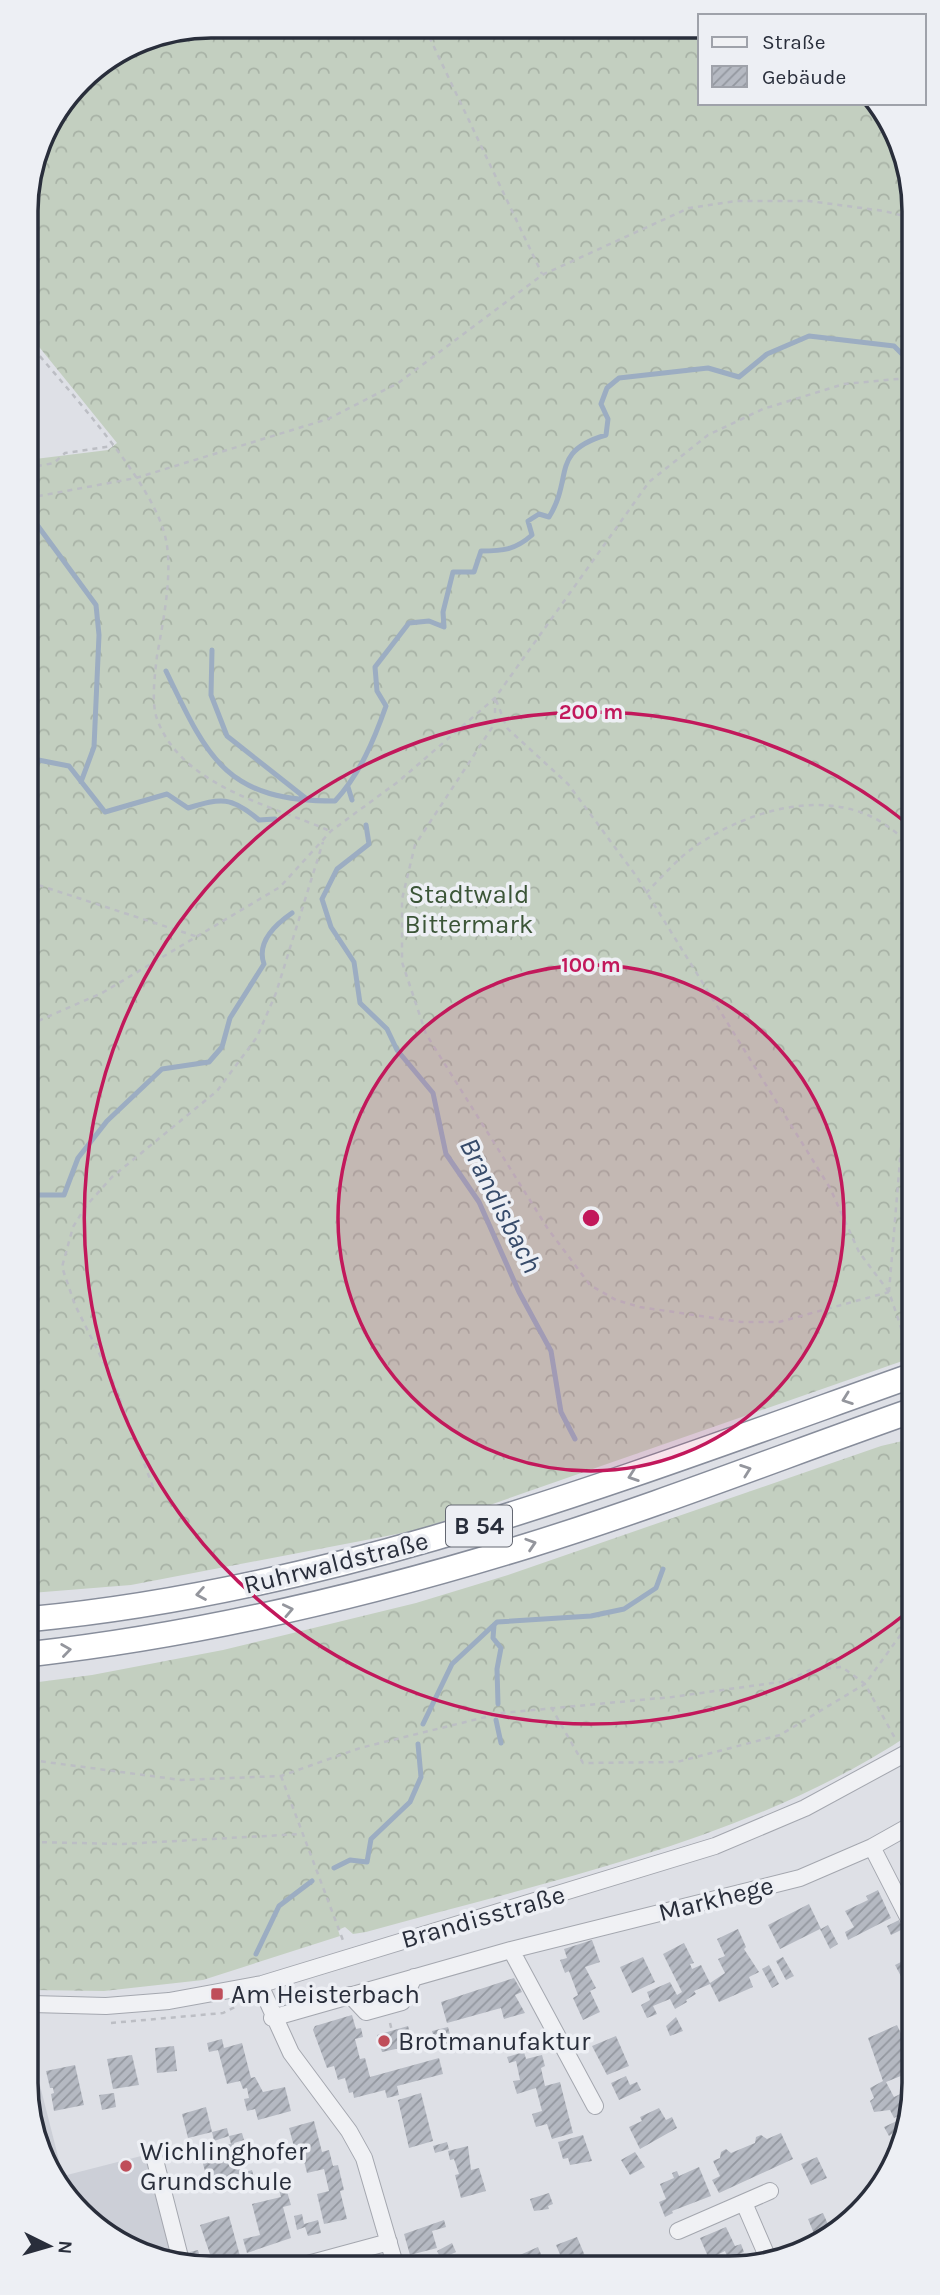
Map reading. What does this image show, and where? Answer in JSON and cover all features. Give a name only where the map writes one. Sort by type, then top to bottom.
[{"type":"highway","name":"Ruhrwaldstraße","points":[[38,1618],[220,1591],[429,1542],[654,1468],[901,1379]]},
{"type":"highway","name":"B 54","points":[[38,1653],[232,1622],[405,1582],[529,1545],[901,1414]]},
{"type":"street","name":"Brandisstraße","points":[[38,2004],[106,2006],[169,2001],[260,1984],[715,1846],[805,1808],[901,1756]]},
{"type":"street","name":"Markhege","points":[[272,2018],[511,1950],[800,1878],[901,1831]]},
{"type":"street","points":[[873,1846],[901,1903]]},
{"type":"street","points":[[511,1950],[595,2106]]},
{"type":"street","points":[[260,1984],[272,2018],[290,2053],[349,2131],[364,2158],[393,2256]]},
{"type":"street","points":[[153,2156],[179,2253]]},
{"type":"street","points":[[678,2231],[770,2191]]},
{"type":"street","points":[[744,2203],[765,2252]]},
{"type":"street","points":[[337,2256],[389,2242]]},
{"type":"path","points":[[430,38],[542,275]]},
{"type":"path","points":[[39,496],[136,478],[328,419],[398,383],[542,275],[689,208],[736,201],[809,201],[902,215]]},
{"type":"path","points":[[39,356],[136,478],[154,506],[167,540],[166,601],[156,667],[156,717],[166,738],[180,755],[217,784],[331,831]]},
{"type":"path","points":[[39,1021],[102,993],[280,887],[331,831],[399,781],[495,698],[649,482],[708,435],[762,409],[844,384],[902,379]]},
{"type":"path","points":[[39,466],[54,463],[65,453],[113,446]]},
{"type":"path","points":[[495,698],[507,728],[568,784],[646,893],[830,1188],[859,1252],[889,1292],[901,1330]]},
{"type":"path","points":[[495,698],[495,723],[415,845],[402,899],[402,962],[426,1034],[548,1229],[590,1285],[616,1300],[640,1307],[741,1322],[779,1322],[889,1292]]},
{"type":"path","points":[[646,893],[692,849],[739,821],[801,805],[843,806],[872,817],[902,837]]},
{"type":"path","points":[[153,1487],[113,1381],[75,1305],[62,1267],[73,1227],[86,1206],[112,1177],[217,1091],[257,1037],[276,993],[324,839]]},
{"type":"path","points":[[39,884],[199,937]]},
{"type":"path","points":[[889,1292],[902,1142]]},
{"type":"path","points":[[551,1707],[583,1763],[677,1762],[780,1735],[865,1684],[901,1634]]},
{"type":"path","points":[[38,1761],[181,1780],[281,1776],[360,1748],[455,1723],[551,1707],[672,1697],[788,1681],[810,1670],[842,1667],[865,1684],[897,1740]]},
{"type":"path","points":[[281,1776],[344,1944],[334,1946]]},
{"type":"path","points":[[38,1842],[122,1844],[301,1834]]},
{"type":"path","points":[[119,2025],[223,2013]]},
{"type":"shaded area","name":"Wichlinghofer Grundschule","points":[[38,2078],[61,2168],[44,2129]]},
{"type":"shaded area","name":"Wichlinghofer Grundschule","points":[[145,2155],[170,2251],[135,2239],[115,2227],[89,2206],[65,2175]]},
{"type":"green space","name":"Stadtwald Bittermark","points":[[211,38],[698,38],[698,105],[865,105],[878,125],[896,166],[902,211],[901,1361],[418,1530],[131,1585],[38,1592],[39,459],[108,450],[117,443],[39,347],[39,200],[44,166],[56,135],[74,106],[97,81],[145,52],[166,44]]},
{"type":"green space","points":[[901,1441],[901,1739],[850,1770],[784,1802],[717,1830],[577,1875],[366,1932],[353,1934],[345,1927],[338,1930],[340,1936],[203,1980],[104,1991],[38,1990],[38,1682],[92,1675],[223,1650],[416,1603],[508,1575]]},
{"type":"building","points":[[878,1890],[891,1918],[848,1940],[845,1932],[854,1927],[845,1911],[868,1900],[866,1896]]},
{"type":"building","points":[[809,1904],[821,1929],[828,1925],[838,1944],[830,1949],[820,1929],[780,1949],[768,1925]]},
{"type":"building","points":[[899,1920],[901,1930],[891,1935],[887,1926]]},
{"type":"building","points":[[738,1929],[746,1947],[744,1949],[759,1972],[749,1977],[753,1987],[719,2002],[710,1984],[694,1991],[696,1994],[675,2009],[670,1999],[653,2006],[657,2014],[647,2018],[641,2005],[650,2000],[647,1992],[670,1982],[677,1995],[682,1992],[663,1954],[684,1943],[694,1963],[690,1964],[692,1969],[701,1965],[710,1983],[725,1973],[718,1959],[725,1956],[717,1939]]},
{"type":"building","points":[[592,1940],[600,1962],[585,1967],[596,1988],[590,1991],[600,2012],[583,2020],[573,1998],[578,1995],[569,1971],[565,1973],[560,1960],[567,1958],[564,1949]]},
{"type":"building","points":[[643,1957],[655,1982],[632,1993],[620,1967]]},
{"type":"building","points":[[783,1957],[794,1976],[786,1980],[776,1961]]},
{"type":"building","points":[[901,1962],[901,1976],[895,1965]]},
{"type":"building","points":[[769,1965],[779,1984],[772,1988],[762,1969]]},
{"type":"building","points":[[514,1978],[522,1992],[515,1995],[525,2013],[504,2019],[501,2008],[447,2023],[441,2002]]},
{"type":"building","points":[[352,2015],[356,2029],[361,2028],[363,2037],[355,2039],[360,2059],[365,2058],[370,2077],[439,2058],[443,2074],[397,2086],[399,2095],[387,2098],[385,2090],[354,2098],[353,2092],[349,2093],[345,2078],[338,2080],[334,2066],[327,2068],[313,2030],[315,2026]]},
{"type":"building","points":[[676,2017],[683,2031],[670,2036],[666,2026]]},
{"type":"building","points":[[897,2025],[901,2034],[901,2076],[886,2082],[894,2097],[901,2094],[898,2116],[894,2118],[890,2110],[874,2112],[870,2101],[874,2098],[870,2088],[883,2081],[868,2038]]},
{"type":"building","points":[[408,2026],[414,2045],[382,2052],[377,2035]]},
{"type":"building","points":[[448,2027],[453,2045],[437,2049],[432,2031]]},
{"type":"building","points":[[616,2036],[629,2066],[607,2075],[592,2046]]},
{"type":"building","points":[[222,2039],[224,2048],[242,2043],[251,2078],[255,2077],[263,2092],[285,2087],[291,2111],[258,2120],[255,2109],[247,2111],[244,2099],[249,2098],[247,2088],[243,2089],[240,2081],[227,2084],[218,2050],[209,2052],[207,2043]]},
{"type":"building","points":[[174,2046],[177,2071],[157,2073],[155,2048]]},
{"type":"building","points":[[524,2052],[526,2059],[542,2055],[545,2066],[541,2068],[545,2086],[560,2082],[573,2133],[552,2139],[547,2124],[536,2127],[532,2114],[542,2111],[536,2088],[517,2094],[513,2081],[520,2080],[516,2061],[509,2063],[507,2057]]},
{"type":"building","points":[[132,2055],[139,2085],[113,2089],[107,2059]]},
{"type":"building","points":[[75,2065],[84,2105],[54,2111],[51,2094],[54,2093],[53,2088],[50,2088],[46,2071]]},
{"type":"building","points":[[626,2076],[630,2085],[637,2082],[641,2090],[619,2100],[611,2083]]},
{"type":"building","points":[[114,2093],[116,2107],[102,2110],[99,2095]]},
{"type":"building","points":[[421,2093],[433,2141],[409,2148],[398,2100]]},
{"type":"building","points":[[206,2107],[212,2132],[188,2138],[182,2114]]},
{"type":"building","points":[[659,2108],[666,2120],[672,2117],[677,2128],[640,2149],[629,2127],[642,2121],[640,2117]]},
{"type":"building","points":[[314,2121],[322,2152],[329,2150],[333,2166],[338,2165],[344,2190],[340,2191],[347,2219],[324,2224],[317,2194],[329,2191],[324,2169],[307,2173],[303,2157],[297,2158],[289,2128]]},
{"type":"building","points":[[897,2121],[895,2131],[889,2136],[884,2127]]},
{"type":"building","points":[[227,2128],[229,2136],[214,2141],[212,2132]]},
{"type":"building","points":[[242,2133],[244,2140],[234,2143],[242,2173],[252,2170],[254,2178],[241,2182],[239,2174],[208,2182],[200,2153],[231,2144],[229,2136]]},
{"type":"building","points":[[781,2133],[793,2159],[719,2193],[712,2180],[720,2176],[713,2161],[720,2158],[721,2152],[726,2149],[731,2153],[755,2143],[756,2137],[761,2135],[767,2139]]},
{"type":"building","points":[[583,2135],[592,2161],[570,2165],[568,2158],[563,2159],[558,2142]]},
{"type":"building","points":[[447,2142],[449,2149],[435,2153],[433,2146]]},
{"type":"building","points":[[468,2146],[471,2170],[479,2168],[486,2191],[461,2198],[455,2175],[459,2174],[448,2151]]},
{"type":"building","points":[[635,2152],[645,2167],[630,2175],[621,2160]]},
{"type":"building","points":[[817,2157],[827,2178],[811,2185],[801,2164]]},
{"type":"building","points":[[699,2167],[711,2196],[672,2211],[673,2213],[665,2217],[659,2202],[666,2199],[660,2184],[674,2178],[672,2173],[677,2171],[679,2176]]},
{"type":"building","points":[[286,2188],[291,2205],[283,2207],[291,2238],[247,2253],[243,2239],[260,2235],[252,2204],[281,2197],[279,2190]]},
{"type":"building","points":[[549,2193],[553,2204],[548,2206],[549,2209],[534,2211],[530,2199]]},
{"type":"building","points":[[823,2213],[828,2225],[814,2234],[808,2219]]},
{"type":"building","points":[[302,2214],[304,2224],[318,2220],[321,2233],[308,2236],[305,2227],[297,2230],[294,2216]]},
{"type":"building","points":[[229,2216],[240,2256],[211,2256],[200,2225]]},
{"type":"building","points":[[444,2220],[446,2227],[432,2231],[437,2248],[410,2255],[404,2234]]},
{"type":"building","points":[[726,2227],[735,2246],[741,2244],[744,2252],[727,2256],[725,2251],[708,2256],[700,2238]]},
{"type":"building","points":[[577,2237],[585,2256],[561,2256],[556,2245]]},
{"type":"building","points":[[452,2243],[456,2252],[440,2256],[437,2251]]},
{"type":"building","points":[[538,2247],[542,2256],[518,2256]]},
{"type":"building","points":[[198,2250],[200,2256],[191,2255],[190,2252]]},
{"type":"waterway","points":[[166,671],[195,729],[226,770],[245,784],[269,793],[298,799],[335,801],[352,780],[365,756],[386,706],[377,691],[375,667],[409,623],[429,621],[444,627],[443,612],[453,572],[474,572],[481,551],[514,547],[532,535],[528,521],[539,514],[549,517],[570,458],[577,449],[606,435],[608,419],[601,404],[607,388],[619,378],[708,368],[739,377],[767,354],[809,336],[894,346],[902,354]]},
{"type":"waterway","points":[[39,527],[96,605],[99,635],[94,747],[81,782]]},
{"type":"waterway","points":[[212,650],[211,695],[227,736],[308,800]]},
{"type":"waterway","points":[[39,760],[69,766],[105,812],[167,794],[188,808],[225,801],[241,807],[259,820],[275,819]]},
{"type":"waterway","name":"Brandisbach","points":[[348,787],[352,800]]},
{"type":"waterway","name":"Brandisbach","points":[[366,825],[369,844],[337,869],[322,899],[331,927],[354,962],[360,1003],[387,1029],[397,1050],[433,1093],[446,1154],[479,1202],[519,1292],[551,1351],[561,1412],[575,1439]]},
{"type":"waterway","points":[[38,1195],[64,1195],[78,1158],[107,1121],[162,1069],[209,1062],[222,1047],[230,1018],[264,964],[262,956],[265,941],[274,928],[292,913]]},
{"type":"waterway","name":"Brandisbach","points":[[423,1724],[452,1664],[497,1622],[591,1616],[624,1609],[656,1588],[663,1569]]},
{"type":"waterway","points":[[494,1625],[493,1638],[501,1648],[497,1669],[498,1704]]},
{"type":"waterway","points":[[496,1720],[501,1743]]},
{"type":"waterway","points":[[334,1868],[350,1860],[367,1862],[371,1839],[410,1802],[421,1777],[418,1744]]},
{"type":"waterway","points":[[256,1954],[279,1906],[312,1881]]},
{"type":"place","name":"Am Heisterbach","points":[[217,1994]]},
{"type":"place","name":"Brotmanufaktur","points":[[384,2041]]},
{"type":"place","name":"Wichlinghofer Grundschule","points":[[126,2166]]}]
